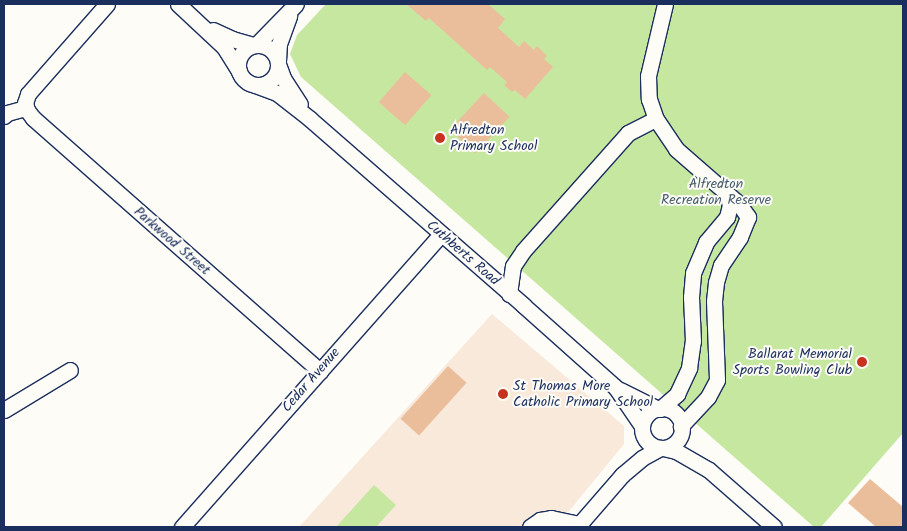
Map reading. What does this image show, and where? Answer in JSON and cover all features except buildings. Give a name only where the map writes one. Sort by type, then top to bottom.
[{"type":"street","points":[[4,116],[7,113],[26,108],[25,101],[29,92],[107,4]]},
{"type":"street","points":[[178,4],[197,20],[232,57],[244,79],[255,85],[270,81],[276,74],[279,44],[293,7]]},
{"type":"street","points":[[530,527],[540,520],[551,518],[578,526],[622,475],[642,458],[676,442],[681,427],[708,397],[717,380],[714,301],[716,282],[724,260],[746,223],[746,212],[728,200],[676,149],[656,119],[650,99],[648,76],[665,4]]},
{"type":"street","points":[[239,71],[240,55],[254,45],[293,7]]},
{"type":"street","points":[[197,20],[232,39],[270,48],[278,62]]},
{"type":"street","name":"Cuthberts Road","points":[[278,62],[288,88],[310,118]]},
{"type":"street","name":"Cuthberts Road","points":[[255,85],[277,93],[310,118],[616,388],[659,409]]},
{"type":"street","name":"Parkwood Street","points":[[26,108],[33,118],[320,371]]},
{"type":"street","points":[[509,294],[512,270],[519,256],[628,133],[656,119]]},
{"type":"street","points":[[622,475],[638,446],[647,415],[659,409],[677,394],[689,368],[693,341],[691,292],[693,273],[706,242],[726,219],[728,200]]},
{"type":"street","name":"Cedar Avenue","points":[[182,527],[441,234]]},
{"type":"street","points":[[4,410],[70,370]]},
{"type":"street","name":"Cuthberts Road","points":[[616,388],[642,428]]},
{"type":"street","points":[[659,409],[675,414],[681,427],[709,470]]},
{"type":"street","points":[[642,428],[649,444],[676,451],[709,470],[774,527]]},
{"type":"shaded area","name":"St Thomas More Catholic Primary School","points":[[492,314],[624,426],[624,444],[556,527],[299,527]]},
{"type":"green space","name":"Alfredton Recreation Reserve","points":[[326,4],[903,4],[903,433],[821,527],[814,527],[301,77],[290,54],[297,35]]},
{"type":"green space","points":[[374,485],[396,505],[376,527],[336,527]]},
{"type":"place","name":"Alfredton Primary School","points":[[440,138]]},
{"type":"place","name":"Ballarat Memorial Sports Bowling Club","points":[[862,362]]},
{"type":"place","name":"St Thomas More Catholic Primary School","points":[[503,394]]}]
